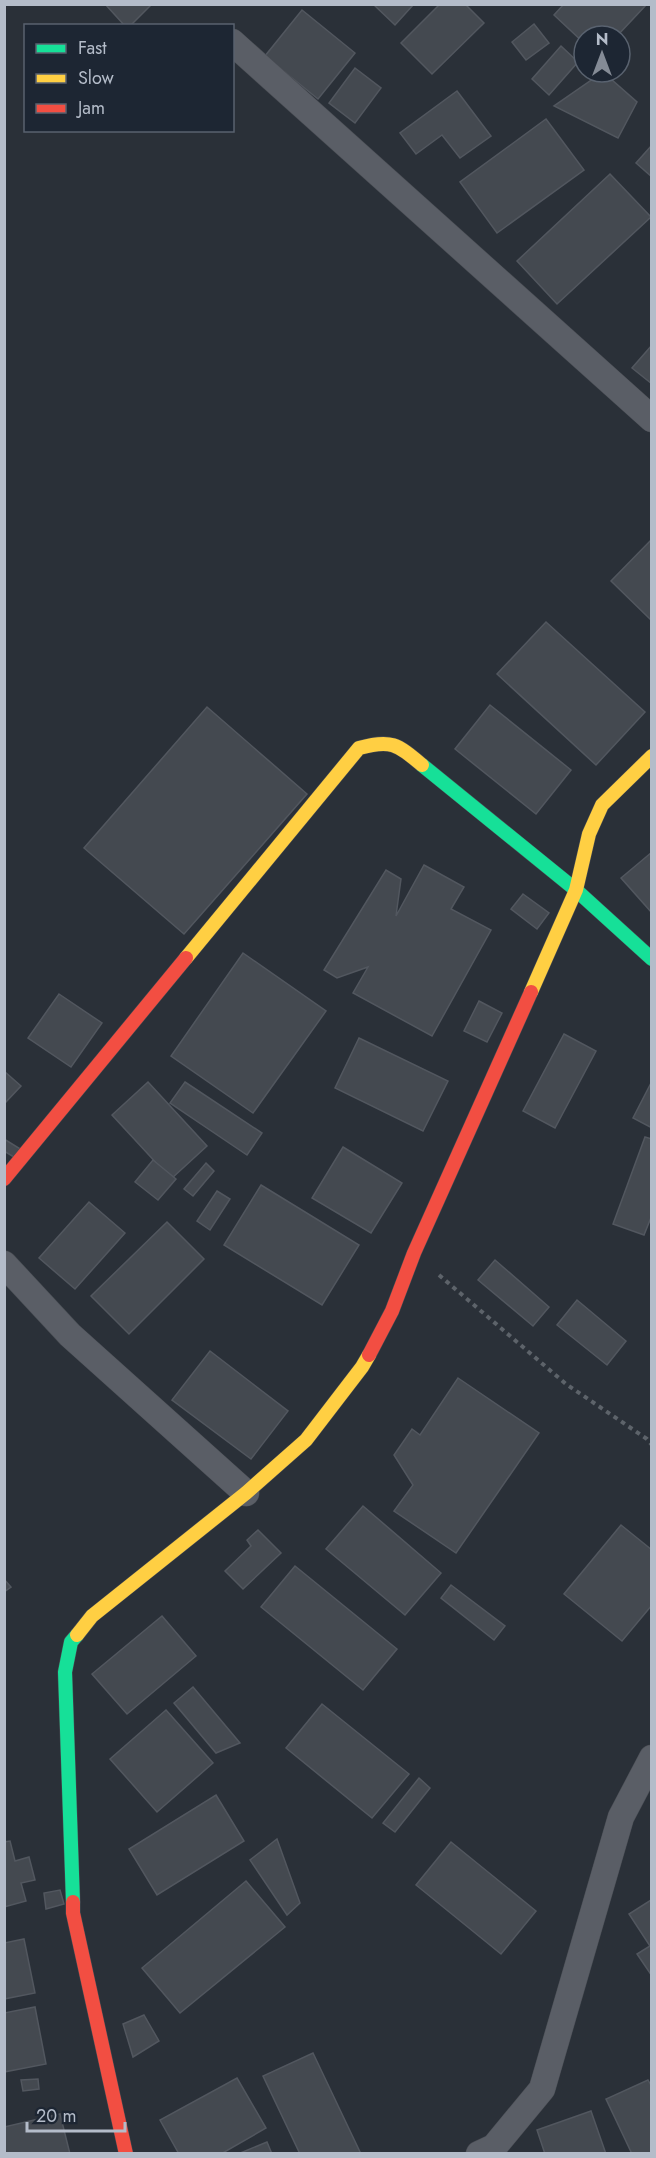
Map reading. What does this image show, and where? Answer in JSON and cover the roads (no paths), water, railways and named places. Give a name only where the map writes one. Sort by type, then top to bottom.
[{"type":"street","points":[[234,44],[651,419]]},
{"type":"street","points":[[4,1179],[359,748],[380,742],[400,747],[576,890],[651,959]]},
{"type":"street","points":[[126,2154],[73,1913],[65,1672],[71,1642],[92,1616],[246,1493],[306,1440],[362,1367],[392,1311],[414,1253],[576,890],[589,834],[602,805],[651,756]]},
{"type":"street","points":[[4,1264],[70,1335],[246,1493]]},
{"type":"street","points":[[479,2154],[494,2147],[542,2090],[621,1817],[651,1758]]}]
